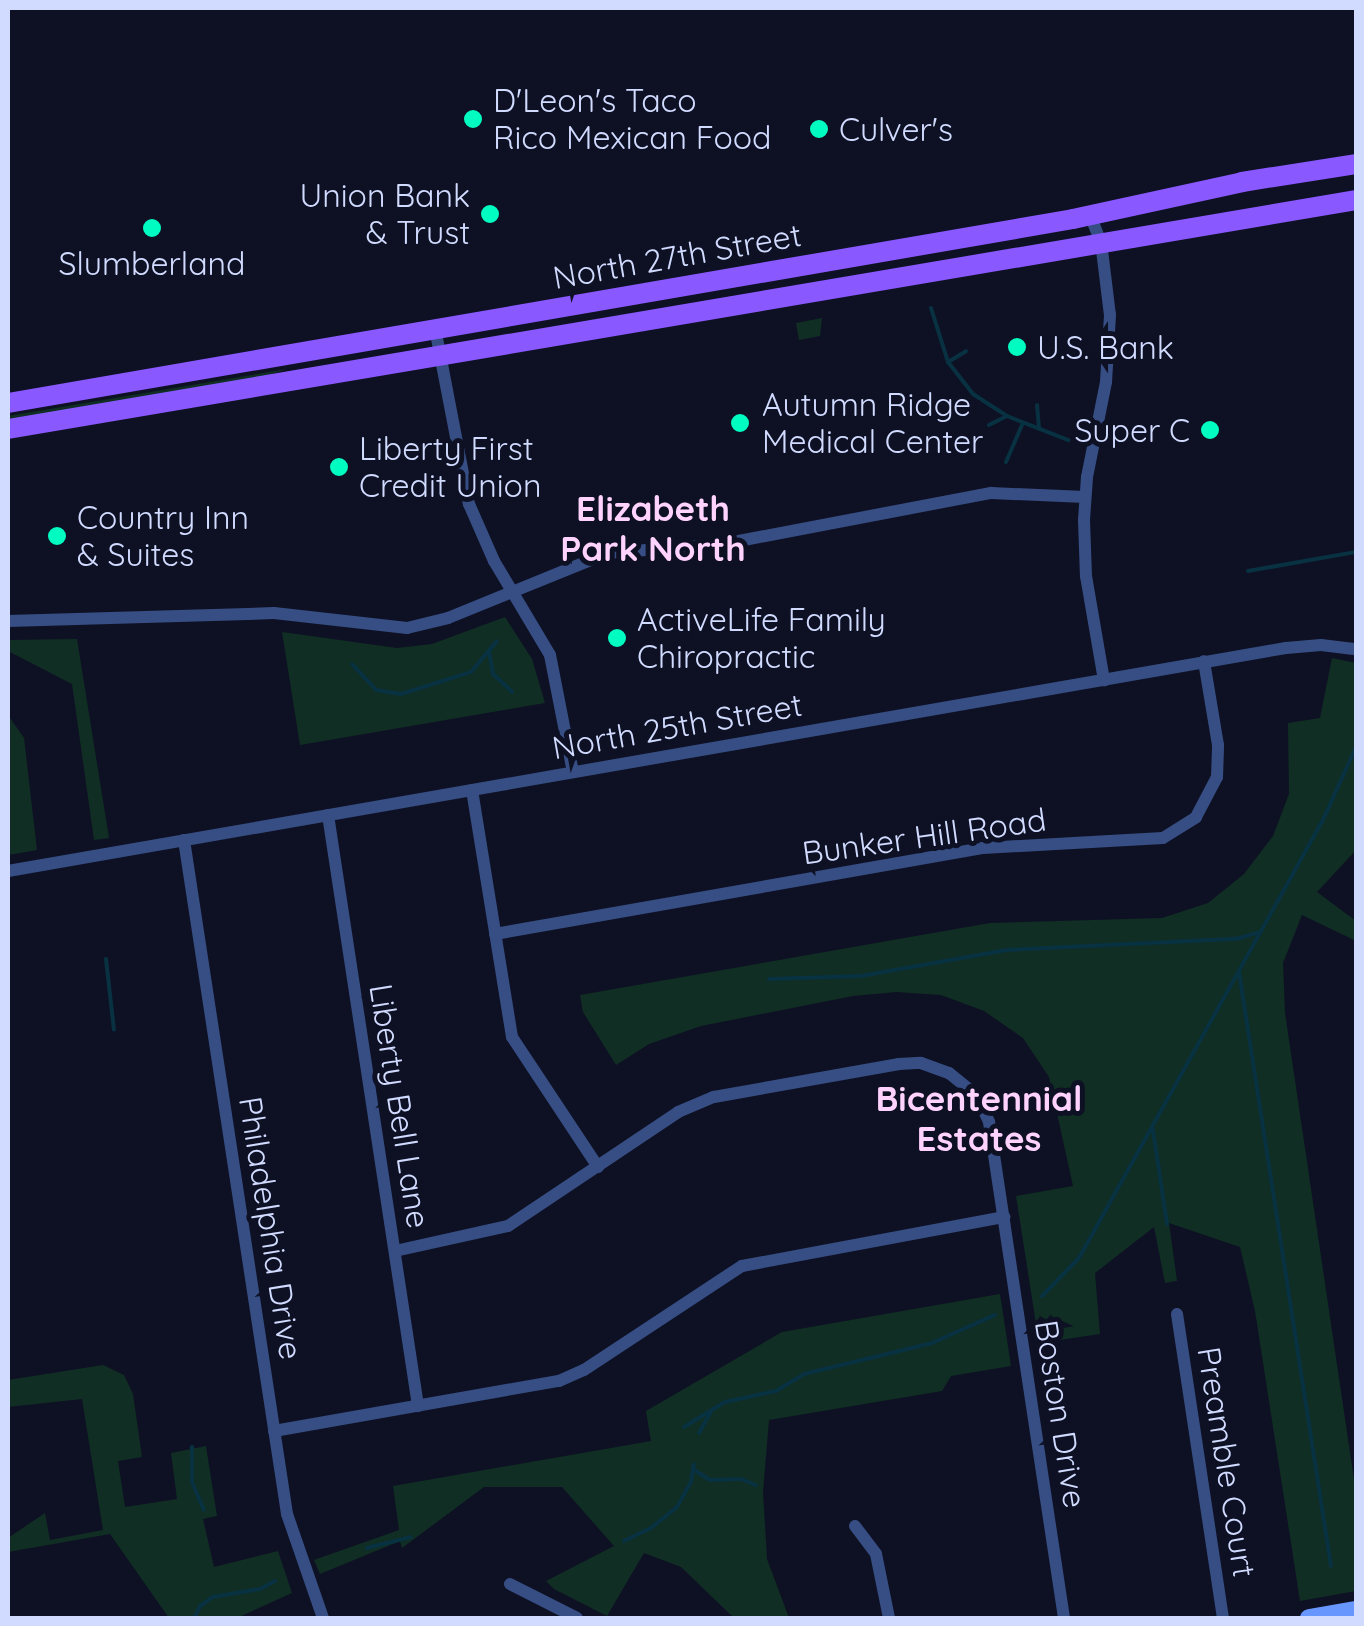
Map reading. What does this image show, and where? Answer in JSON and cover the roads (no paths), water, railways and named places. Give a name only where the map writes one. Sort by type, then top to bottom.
[{"type":"main road","name":"North 27th Street","points":[[8,403],[1098,214],[1242,182],[1356,164]]},
{"type":"main road","name":"North 27th Street","points":[[8,429],[1356,200]]},
{"type":"street","points":[[1098,214],[1110,338],[1085,497],[1086,576],[1104,680]]},
{"type":"street","points":[[442,327],[442,354],[469,504],[553,663],[574,772]]},
{"type":"street","points":[[8,622],[274,612],[407,628],[618,551],[731,543],[984,494],[1085,497]]},
{"type":"street","name":"North 25th Street","points":[[8,871],[1307,645],[1356,650]]},
{"type":"street","name":"Bunker Hill Road","points":[[494,934],[983,848],[1139,843],[1172,835],[1200,814],[1218,771],[1204,662]]},
{"type":"street","points":[[472,790],[515,1045],[598,1167]]},
{"type":"street","name":"Liberty Bell Lane","points":[[328,814],[418,1406]]},
{"type":"street","name":"Philadelphia Drive","points":[[184,840],[291,1536],[322,1618]]},
{"type":"street","name":"Boston Drive","points":[[395,1250],[499,1230],[688,1106],[714,1096],[921,1064],[956,1077],[981,1103],[989,1122],[1064,1618]]},
{"type":"street","points":[[274,1431],[573,1375],[716,1280],[754,1262],[1004,1217]]},
{"type":"street","name":"Preamble Court","points":[[1177,1314],[1223,1618]]},
{"type":"street","points":[[855,1526],[876,1554],[888,1618]]},
{"type":"street","points":[[510,1584],[578,1618]]},
{"type":"street","points":[[1309,1618],[1356,1610]]},
{"type":"waterway","points":[[931,308],[948,362],[973,394],[1007,416],[1068,440]]},
{"type":"waterway","points":[[948,362],[966,351]]},
{"type":"waterway","points":[[1037,405],[1039,429]]},
{"type":"waterway","points":[[989,425],[1007,416]]},
{"type":"waterway","points":[[1006,462],[1022,425]]},
{"type":"waterway","points":[[1248,571],[1356,552]]},
{"type":"waterway","points":[[352,664],[376,690],[401,694],[471,672],[497,641]]},
{"type":"waterway","points":[[489,651],[493,674],[512,692]]},
{"type":"waterway","points":[[1042,1296],[1079,1258],[1322,822],[1356,747]]},
{"type":"waterway","points":[[769,979],[861,976],[1007,950],[1236,939],[1260,932]]},
{"type":"waterway","points":[[106,959],[114,1030]]},
{"type":"waterway","points":[[1239,972],[1331,1566]]},
{"type":"waterway","points":[[1153,1130],[1167,1224]]},
{"type":"waterway","points":[[684,1427],[725,1402],[776,1391],[804,1374],[932,1343],[995,1315]]},
{"type":"waterway","points":[[699,1433],[711,1411]]},
{"type":"waterway","points":[[192,1447],[192,1482],[204,1510]]},
{"type":"waterway","points":[[624,1541],[651,1528],[677,1507],[691,1482],[694,1464]]},
{"type":"waterway","points":[[694,1470],[710,1480],[741,1479],[756,1485]]},
{"type":"waterway","points":[[367,1548],[411,1537]]},
{"type":"waterway","points":[[194,1618],[200,1606],[213,1597],[260,1589],[275,1581]]},
{"type":"place","name":"D'Leon's Taco Rico Mexican Food","points":[[473,119]]},
{"type":"place","name":"Culver's","points":[[819,129]]},
{"type":"place","name":"Union Bank & Trust","points":[[490,214]]},
{"type":"place","name":"Slumberland","points":[[152,228]]},
{"type":"place","name":"U.S. Bank","points":[[1017,347]]},
{"type":"place","name":"Autumn Ridge Medical Center","points":[[740,423]]},
{"type":"place","name":"Super C","points":[[1210,430]]},
{"type":"place","name":"Liberty First Credit Union","points":[[339,467]]},
{"type":"place","name":"Country Inn & Suites","points":[[57,536]]},
{"type":"place","name":"ActiveLife Family Chiropractic","points":[[617,638]]},
{"type":"district","name":"Elizabeth Park North","points":[[653,528]]},
{"type":"district","name":"Bicentennial Estates","points":[[979,1118]]}]
